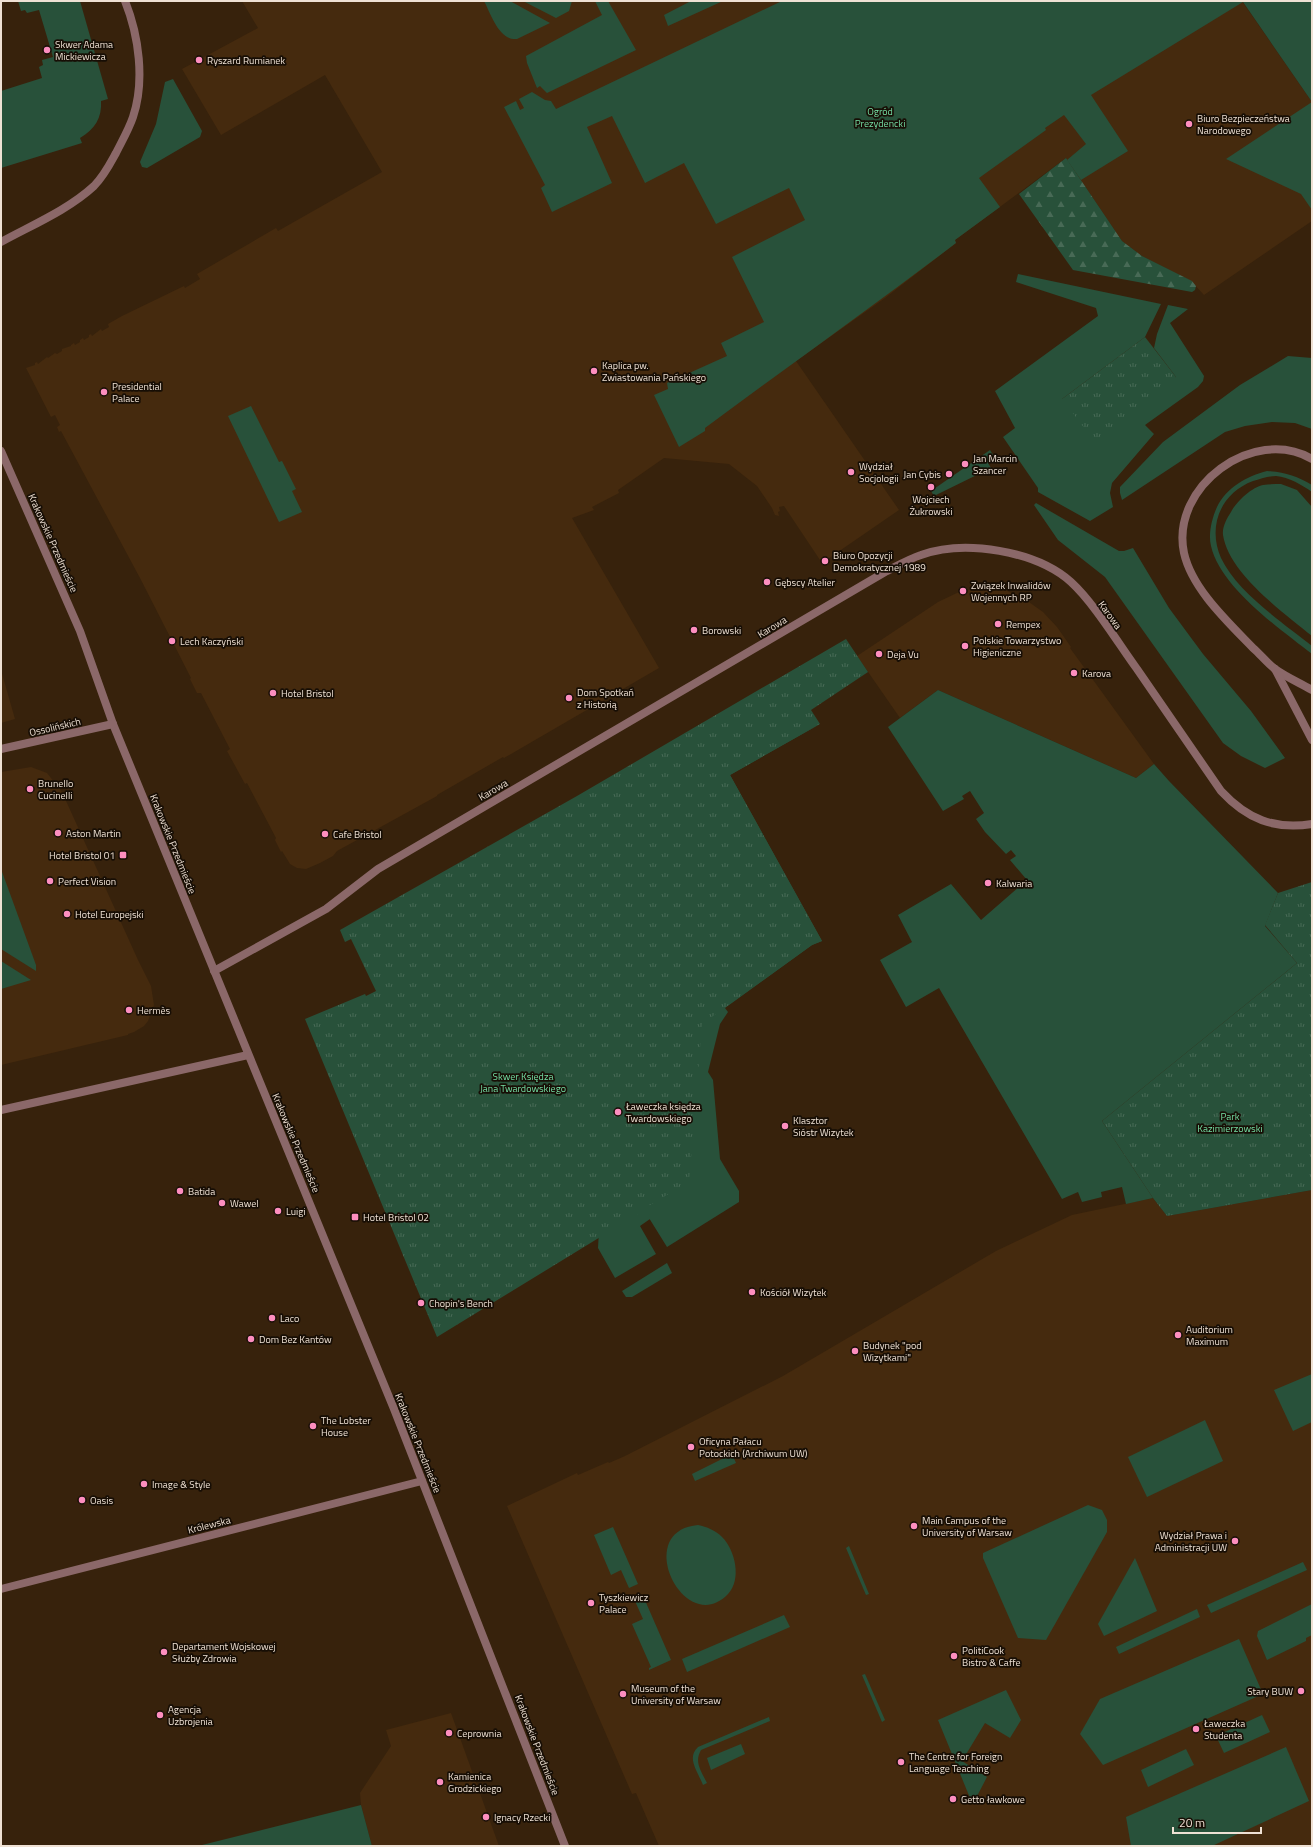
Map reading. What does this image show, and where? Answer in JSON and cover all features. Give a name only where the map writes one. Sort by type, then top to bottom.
[{"type":"street","points":[[1,242],[66,207],[95,185],[110,164],[124,138],[133,118],[138,98],[136,41],[133,22],[125,1]]},
{"type":"street","points":[[1312,459],[1293,452],[1276,449],[1253,452],[1232,461],[1219,469],[1199,490],[1192,500],[1183,525],[1184,552],[1192,575],[1225,619],[1274,669],[1312,740]]},
{"type":"street","name":"Krakowskie Przedmieście","points":[[1,451],[80,631],[113,724],[422,1481],[565,1846]]},
{"type":"street","name":"Karowa","points":[[214,971],[326,909],[378,869],[885,572],[922,555],[945,549],[992,549],[1017,555],[1043,565],[1070,581],[1085,598],[1127,656],[1221,792],[1234,805],[1246,813],[1273,824],[1286,826],[1312,824]]},
{"type":"street","points":[[1274,669],[1312,690]]},
{"type":"street","name":"Ossolińskich","points":[[1,749],[113,724]]},
{"type":"street","points":[[1,1110],[248,1055]]},
{"type":"street","name":"Królewska","points":[[1,1589],[422,1481]]},
{"type":"shaded area","points":[[242,1],[1242,1],[1312,102],[1312,221],[1204,295],[1191,281],[1142,256],[1122,241],[1066,158],[955,240],[956,243],[885,298],[796,361],[899,510],[822,563],[784,506],[779,507],[779,516],[775,515],[757,486],[729,464],[664,458],[618,490],[619,493],[592,507],[594,510],[572,518],[659,668],[504,758],[503,757],[437,796],[337,851],[333,856],[306,869],[297,868],[290,864],[282,851],[281,852],[275,840],[276,838],[247,783],[245,784],[227,751],[230,749],[201,693],[197,693],[190,679],[191,678],[140,578],[61,431],[59,432],[57,427],[60,425],[55,415],[51,417],[26,368],[35,365],[37,362],[38,364],[47,357],[48,358],[55,353],[57,354],[62,351],[62,349],[71,346],[74,343],[75,345],[83,338],[84,340],[91,334],[92,336],[101,329],[102,331],[109,327],[108,324],[122,316],[184,286],[185,288],[200,279],[197,274],[276,228],[278,231],[382,172],[325,75],[221,135],[182,69],[258,28]]},
{"type":"shaded area","points":[[979,588],[1005,590],[1026,600],[1043,612],[1057,627],[1071,647],[1070,648],[1154,764],[1136,778],[938,690],[900,718],[857,656],[938,602],[959,592]]},
{"type":"shaded area","points":[[1,670],[15,719],[1,723]]},
{"type":"shaded area","name":"Hotel Europejski","points":[[31,767],[47,773],[62,792],[151,986],[154,1005],[148,1021],[144,1026],[128,1035],[1,1065],[1,772]]},
{"type":"shaded area","name":"Main Campus of the University of Warsaw","points":[[1312,1190],[1312,1846],[659,1846],[636,1793],[632,1794],[507,1506],[577,1473],[578,1475],[625,1456],[783,1376],[996,1251],[1072,1215],[1153,1198],[1167,1216]]},
{"type":"shaded area","name":"Kamienica Grodzickiego","points":[[451,1713],[499,1846],[372,1846],[361,1805],[360,1793],[391,1746],[386,1730]]},
{"type":"green space","name":"Skwer Adama Mickiewicza","points":[[18,1],[80,1],[108,99],[101,101],[99,118],[94,127],[80,138],[82,143],[1,168],[1,91],[42,78],[39,67],[43,65],[42,60],[53,57],[39,10],[27,13],[25,10],[21,11]]},
{"type":"green space","points":[[484,1],[510,1],[550,23],[517,39],[505,36],[496,26]]},
{"type":"green space","points":[[523,1],[572,1],[569,11],[556,18]]},
{"type":"green space","points":[[595,1],[608,1],[636,50],[547,93],[540,86],[537,88],[527,63],[526,56],[602,15]]},
{"type":"green space","points":[[691,1],[723,1],[668,26],[664,15]]},
{"type":"green space","name":"Ogród Prezydencki","points":[[782,1],[1312,1],[1312,102],[1243,2],[1091,95],[1128,151],[1081,180],[1067,160],[1086,144],[1064,115],[1045,128],[1046,130],[979,178],[1000,207],[955,240],[956,243],[705,428],[705,431],[679,447],[654,395],[668,389],[667,383],[727,356],[721,343],[764,322],[732,257],[805,220],[789,188],[716,224],[684,163],[645,183],[612,116],[587,127],[612,183],[552,212],[541,188],[545,185],[504,107],[516,101],[520,110],[524,108],[519,99],[532,92],[545,100],[551,101],[556,109]]},
{"type":"green space","points":[[173,79],[202,131],[200,137],[147,168],[142,167],[140,162],[156,124],[165,82]]},
{"type":"green space","points":[[1312,102],[1312,210],[1301,194],[1226,159]]},
{"type":"green space","points":[[1066,158],[1122,241],[1142,256],[1192,281],[1196,286],[1195,290],[1192,292],[1073,270],[1019,194]]},
{"type":"green space","points":[[1018,274],[1161,304],[1145,337],[1062,399],[1176,377],[1154,348],[1157,334],[1168,305],[1188,309],[1170,323],[1204,376],[1203,381],[1198,387],[1145,425],[1154,434],[1112,483],[1110,493],[1113,507],[1090,521],[1038,492],[1038,488],[1003,437],[1015,428],[995,391],[1098,316],[1096,308],[1016,282]]},
{"type":"green space","points":[[1145,337],[1176,377],[1095,442],[1062,399]]},
{"type":"green space","points":[[1288,356],[1312,358],[1312,429],[1295,423],[1272,422],[1245,426],[1225,432],[1122,500],[1120,487],[1163,442],[1240,385]]},
{"type":"green space","points":[[251,406],[279,462],[282,461],[296,489],[292,491],[302,512],[279,522],[228,416]]},
{"type":"green space","points":[[990,450],[995,458],[988,463],[991,468],[934,496],[931,491]]},
{"type":"green space","points":[[1267,471],[1285,473],[1301,479],[1312,485],[1312,492],[1300,484],[1276,476],[1253,481],[1242,486],[1225,502],[1220,512],[1216,534],[1217,546],[1228,571],[1238,583],[1249,595],[1312,646],[1312,654],[1268,620],[1238,592],[1226,577],[1211,546],[1210,536],[1212,521],[1221,500],[1238,484],[1252,476]]},
{"type":"green space","points":[[1281,484],[1297,490],[1312,507],[1312,636],[1273,604],[1246,578],[1235,564],[1227,550],[1223,535],[1224,526],[1233,508],[1245,496],[1259,486]]},
{"type":"green space","points":[[1036,503],[1119,551],[1133,548],[1169,608],[1203,654],[1251,711],[1285,758],[1265,768],[1241,756],[1223,743],[1105,577],[1058,540],[1034,505]]},
{"type":"green space","name":"Skwer Księdza Jana Twardowskiego","points":[[846,639],[868,672],[811,710],[820,724],[730,775],[822,941],[812,945],[702,1024],[689,1182],[437,1337],[305,1019],[365,994],[366,996],[376,991],[351,939],[345,942],[340,930],[577,796]]},
{"type":"green space","points":[[938,690],[1136,778],[1154,764],[1278,893],[1265,926],[1297,963],[1102,1121],[1153,1198],[1126,1204],[1122,1187],[1101,1192],[1102,1197],[1082,1202],[1078,1192],[1062,1199],[939,988],[906,1007],[880,960],[912,942],[898,915],[951,884],[981,920],[1027,880],[1010,860],[1016,856],[1011,850],[1006,854],[985,832],[976,819],[984,813],[970,791],[962,796],[964,799],[943,811],[888,727]]},
{"type":"green space","points":[[820,724],[730,775],[822,941],[812,945],[725,1008],[728,1012],[720,1024],[708,1072],[713,1080],[720,1159],[739,1191],[739,1202],[667,1247],[650,1219],[640,1226],[656,1254],[615,1278],[598,1248],[622,826]]},
{"type":"green space","points":[[1,869],[36,965],[36,971],[1,949]]},
{"type":"green space","name":"Park Kazimierzowski","points":[[1312,882],[1312,1190],[1167,1216],[1153,1198],[1102,1121],[1297,963],[1265,925],[1278,893]]},
{"type":"green space","points":[[1,961],[31,980],[1,989]]},
{"type":"green space","points":[[667,1263],[672,1273],[632,1297],[626,1297],[622,1291]]},
{"type":"green space","points":[[1312,1374],[1312,1422],[1293,1431],[1274,1390]]},
{"type":"green space","points":[[1205,1420],[1223,1461],[1147,1497],[1128,1457]]},
{"type":"green space","points":[[732,1454],[736,1463],[695,1481],[692,1474]]},
{"type":"green space","points":[[1088,1505],[1102,1510],[1107,1520],[1107,1532],[1046,1640],[1018,1638],[983,1558],[983,1553]]},
{"type":"green space","points":[[698,1525],[717,1532],[722,1537],[730,1549],[735,1565],[735,1581],[732,1588],[728,1594],[712,1604],[696,1603],[682,1594],[672,1579],[667,1561],[668,1545],[678,1532]]},
{"type":"green space","points":[[613,1527],[638,1584],[629,1588],[621,1570],[611,1575],[594,1535]]},
{"type":"green space","points":[[849,1546],[869,1594],[866,1595],[846,1548]]},
{"type":"green space","points":[[1135,1558],[1157,1611],[1104,1636],[1098,1624]]},
{"type":"green space","points":[[1303,1562],[1307,1570],[1211,1613],[1207,1605]]},
{"type":"green space","points":[[644,1598],[671,1660],[649,1670],[651,1667],[632,1624],[643,1619],[635,1601]]},
{"type":"green space","points":[[1312,1604],[1312,1635],[1306,1638],[1306,1641],[1267,1660],[1257,1636],[1258,1631]]},
{"type":"green space","points":[[1197,1609],[1200,1617],[1119,1654],[1116,1647]]},
{"type":"green space","points":[[784,1615],[790,1627],[687,1672],[682,1659]]},
{"type":"green space","points":[[1239,1639],[1263,1694],[1103,1765],[1080,1734],[1100,1699]]},
{"type":"green space","points":[[865,1674],[885,1720],[882,1722],[862,1675]]},
{"type":"green space","points":[[1006,1690],[1021,1720],[1010,1738],[985,1723],[962,1761],[987,1777],[975,1800],[970,1798],[938,1720]]},
{"type":"green space","points":[[1262,1715],[1270,1732],[1224,1753],[1216,1736]]},
{"type":"green space","points":[[769,1717],[770,1721],[701,1750],[698,1763],[707,1783],[703,1785],[693,1760],[693,1756],[698,1747]]},
{"type":"green space","points":[[741,1744],[745,1754],[711,1770],[707,1758]]},
{"type":"green space","points":[[1286,1747],[1309,1801],[1212,1846],[1131,1846],[1126,1817]]},
{"type":"green space","points":[[1186,1749],[1194,1765],[1148,1787],[1141,1770]]},
{"type":"green space","points":[[361,1805],[372,1846],[198,1846]]},
{"type":"place","name":"Skwer Adama Mickiewicza","points":[[47,50]]},
{"type":"place","name":"Ryszard Rumianek","points":[[199,60]]},
{"type":"place","name":"Biuro Bezpieczeństwa Narodowego","points":[[1189,124]]},
{"type":"place","name":"Kaplica pw. Zwiastowania Pańskiego","points":[[594,371]]},
{"type":"place","name":"Presidential Palace","points":[[104,392]]},
{"type":"place","name":"Jan Marcin Szancer","points":[[965,464]]},
{"type":"place","name":"Wydział Socjologii","points":[[851,472]]},
{"type":"place","name":"Jan Cybis","points":[[949,474]]},
{"type":"place","name":"Wojciech Żukrowski","points":[[931,487]]},
{"type":"place","name":"Biuro Opozycji Demokratycznej 1989","points":[[825,561]]},
{"type":"place","name":"Gębscy Atelier","points":[[767,582]]},
{"type":"place","name":"Związek Inwalidów Wojennych RP","points":[[963,591]]},
{"type":"place","name":"Rempex","points":[[998,624]]},
{"type":"place","name":"Borowski","points":[[694,630]]},
{"type":"place","name":"Lech Kaczyński","points":[[172,641]]},
{"type":"place","name":"Polskie Towarzystwo Higieniczne","points":[[965,646]]},
{"type":"place","name":"Deja Vu","points":[[879,654]]},
{"type":"place","name":"Karova","points":[[1074,673]]},
{"type":"place","name":"Hotel Bristol","points":[[273,693]]},
{"type":"place","name":"Dom Spotkań z Historią","points":[[569,698]]},
{"type":"place","name":"Brunello Cucinelli","points":[[30,789]]},
{"type":"place","name":"Aston Martin","points":[[58,833]]},
{"type":"place","name":"Cafe Bristol","points":[[325,834]]},
{"type":"place","name":"Hotel Bristol 01","points":[[123,855]]},
{"type":"place","name":"Perfect Vision","points":[[50,881]]},
{"type":"place","name":"Kalwaria","points":[[988,883]]},
{"type":"place","name":"Hotel Europejski","points":[[67,914]]},
{"type":"place","name":"Hermès","points":[[129,1010]]},
{"type":"place","name":"Ławeczka księdza Twardowskiego","points":[[618,1112]]},
{"type":"place","name":"Klasztor Sióstr Wizytek","points":[[785,1126]]},
{"type":"place","name":"Batida","points":[[180,1191]]},
{"type":"place","name":"Wawel","points":[[222,1203]]},
{"type":"place","name":"Luigi","points":[[278,1211]]},
{"type":"place","name":"Hotel Bristol 02","points":[[355,1217]]},
{"type":"place","name":"Kościół Wizytek","points":[[752,1292]]},
{"type":"place","name":"Chopin's Bench","points":[[421,1303]]},
{"type":"place","name":"Laco","points":[[272,1318]]},
{"type":"place","name":"Auditorium Maximum","points":[[1178,1335]]},
{"type":"place","name":"Dom Bez Kantów","points":[[251,1339]]},
{"type":"place","name":"Budynek \"pod Wizytkami\"","points":[[855,1351]]},
{"type":"place","name":"The Lobster House","points":[[313,1426]]},
{"type":"place","name":"Oficyna Pałacu Potockich (Archiwum UW)","points":[[691,1447]]},
{"type":"place","name":"Image & Style","points":[[144,1484]]},
{"type":"place","name":"Oasis","points":[[82,1500]]},
{"type":"place","name":"Main Campus of the University of Warsaw","points":[[914,1526]]},
{"type":"place","name":"Wydział Prawa i Administracji UW","points":[[1235,1541]]},
{"type":"place","name":"Tyszkiewicz Palace","points":[[591,1603]]},
{"type":"place","name":"Departament Wojskowej Służby Zdrowia","points":[[164,1652]]},
{"type":"place","name":"PolitiCook Bistro & Caffe","points":[[954,1656]]},
{"type":"place","name":"Stary BUW","points":[[1301,1691]]},
{"type":"place","name":"Museum of the University of Warsaw","points":[[623,1694]]},
{"type":"place","name":"Agencja Uzbrojenia","points":[[160,1715]]},
{"type":"place","name":"Ławeczka Studenta","points":[[1196,1729]]},
{"type":"place","name":"Ceprownia","points":[[449,1733]]},
{"type":"place","name":"The Centre for Foreign Language Teaching","points":[[901,1762]]},
{"type":"place","name":"Kamienica Grodzickiego","points":[[440,1782]]},
{"type":"place","name":"Getto ławkowe","points":[[953,1799]]},
{"type":"place","name":"Ignacy Rzecki","points":[[486,1817]]}]
